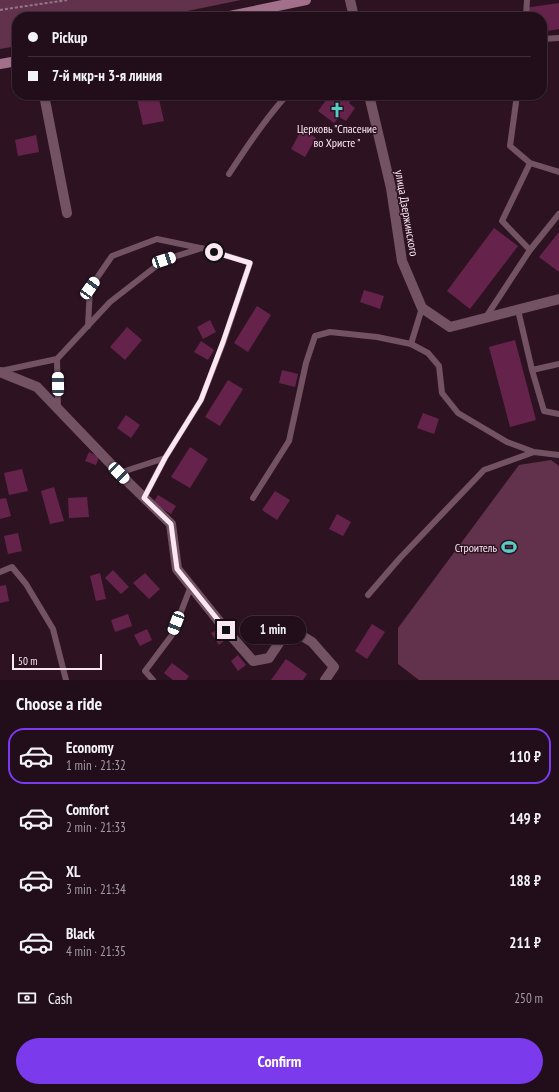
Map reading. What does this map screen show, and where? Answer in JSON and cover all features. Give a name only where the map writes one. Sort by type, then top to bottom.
[{"type":"street","points":[[249,12],[306,0]]},
{"type":"street","points":[[350,0],[353,12]]},
{"type":"street","points":[[0,64],[12,61]]},
{"type":"street","points":[[45,100],[67,213]]},
{"type":"street","name":"улица Дзержинского","points":[[370,100],[391,188],[402,261],[422,308]]},
{"type":"street","points":[[422,308],[450,327],[559,299]]},
{"type":"street","points":[[0,372],[37,387],[119,473],[171,524],[177,569],[253,661],[269,658],[289,628],[312,642],[334,667],[325,680]]},
{"type":"lane","points":[[526,12],[527,0]]},
{"type":"lane","points":[[547,39],[559,38]]},
{"type":"lane","points":[[229,174],[254,135],[283,100]]},
{"type":"lane","points":[[516,100],[510,146],[530,163],[559,172]]},
{"type":"lane","points":[[530,163],[502,221],[530,250]]},
{"type":"lane","points":[[486,317],[530,250],[559,214]]},
{"type":"lane","points":[[88,326],[90,288],[112,256],[157,239],[202,248],[250,263],[201,400],[165,458],[144,498]]},
{"type":"lane","points":[[0,372],[57,359],[110,302],[164,260],[202,248]]},
{"type":"lane","points":[[412,344],[422,308]]},
{"type":"lane","points":[[518,310],[532,370],[544,411],[559,414]]},
{"type":"lane","points":[[253,498],[289,441],[306,363],[315,336],[330,332],[377,337],[412,344],[428,353],[439,366],[442,393],[458,413],[508,442],[534,452],[559,455]]},
{"type":"lane","points":[[57,359],[58,409]]},
{"type":"lane","points":[[532,370],[559,364]]},
{"type":"lane","points":[[368,595],[400,558],[484,470],[534,452]]},
{"type":"lane","points":[[119,473],[165,458]]},
{"type":"lane","points":[[0,572],[12,567],[26,584],[53,629],[66,680]]},
{"type":"lane","points":[[153,680],[145,671],[172,635],[191,586]]},
{"type":"path","points":[[0,10],[68,0]]},
{"type":"shaded area","points":[[0,0],[241,0],[182,12],[12,12],[12,47],[0,49]]},
{"type":"shaded area","name":"Строитель","points":[[551,460],[559,466],[559,680],[419,680],[398,664],[398,628],[519,465]]},
{"type":"building","points":[[559,3],[559,29],[547,31],[547,12],[524,12],[524,8]]},
{"type":"building","points":[[137,100],[159,100],[164,121],[143,125]]},
{"type":"building","name":"Церковь \"Спасение во Христе \"","points":[[326,100],[351,100],[349,103],[355,108],[346,121],[339,117],[334,123],[318,111]]},
{"type":"building","points":[[302,129],[316,138],[305,157],[291,149]]},
{"type":"building","points":[[36,135],[39,152],[18,156],[15,140]]},
{"type":"building","points":[[494,228],[518,246],[470,309],[447,291]]},
{"type":"building","points":[[559,232],[559,272],[539,257]]},
{"type":"building","points":[[364,290],[384,296],[380,309],[360,302]]},
{"type":"building","points":[[257,306],[271,315],[248,352],[234,343]]},
{"type":"building","points":[[210,320],[216,332],[203,339],[197,327]]},
{"type":"building","points":[[127,327],[142,340],[125,360],[110,347]]},
{"type":"building","points":[[515,340],[536,420],[510,427],[489,347]]},
{"type":"building","points":[[201,341],[214,350],[208,360],[194,352]]},
{"type":"building","points":[[282,370],[298,374],[295,387],[279,383]]},
{"type":"building","points":[[228,380],[243,389],[220,426],[205,417]]},
{"type":"building","points":[[423,413],[439,419],[434,434],[417,428]]},
{"type":"building","points":[[126,415],[140,425],[131,438],[117,428]]},
{"type":"building","points":[[190,447],[208,459],[190,488],[171,477]]},
{"type":"building","points":[[89,452],[99,457],[96,465],[85,461]]},
{"type":"building","points":[[22,469],[28,491],[9,495],[4,473]]},
{"type":"building","points":[[54,487],[64,521],[50,524],[41,491]]},
{"type":"building","points":[[275,491],[290,500],[277,520],[262,510]]},
{"type":"building","points":[[158,495],[176,506],[171,514],[153,503]]},
{"type":"building","points":[[87,497],[89,517],[69,518],[68,498]]},
{"type":"building","points":[[6,498],[11,516],[0,519],[0,499]]},
{"type":"building","points":[[337,514],[351,522],[343,536],[329,529]]},
{"type":"building","points":[[18,533],[22,551],[8,554],[4,536]]},
{"type":"building","points":[[113,570],[129,587],[121,594],[105,578]]},
{"type":"building","points":[[100,573],[106,599],[96,601],[90,576]]},
{"type":"building","points":[[145,573],[160,589],[149,599],[133,583]]},
{"type":"building","points":[[6,585],[9,601],[0,603],[0,586]]},
{"type":"building","points":[[128,614],[132,626],[115,632],[111,620]]},
{"type":"building","points":[[372,624],[385,632],[367,659],[355,651]]},
{"type":"building","points":[[147,629],[152,640],[140,646],[134,635]]},
{"type":"building","points":[[217,630],[224,641],[219,645],[211,633]]},
{"type":"building","points":[[238,655],[246,665],[238,671],[231,661]]},
{"type":"building","points":[[286,659],[307,674],[303,680],[271,680]]},
{"type":"building","points":[[172,663],[189,676],[186,680],[173,680],[164,673]]},
{"type":"place","name":"Церковь \"Спасение во Христе \"","points":[[337,110]]},
{"type":"place","name":"Строитель","points":[[509,547]]},
{"type":"route","points":[[214,252],[250,263],[201,400],[165,458],[144,498],[171,524],[177,569],[226,630]]}]
